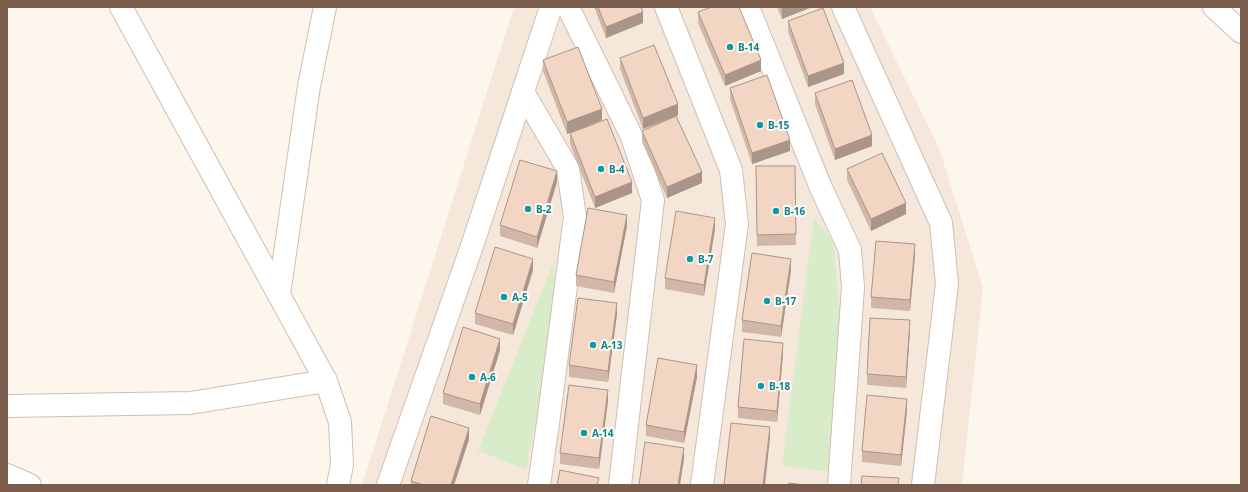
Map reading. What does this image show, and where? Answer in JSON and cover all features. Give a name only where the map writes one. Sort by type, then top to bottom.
[{"type":"street","points":[[121,7],[326,381],[340,422],[342,465],[338,485]]},
{"type":"street","points":[[279,295],[310,86],[325,7]]},
{"type":"street","points":[[388,485],[472,246],[551,7]]},
{"type":"street","points":[[568,7],[632,138],[654,200],[620,485]]},
{"type":"street","points":[[666,7],[731,170],[737,224],[702,485]]},
{"type":"street","points":[[748,7],[821,188],[850,250],[853,287],[839,485]]},
{"type":"street","points":[[843,7],[941,223],[947,284],[923,485]]},
{"type":"street","points":[[1214,7],[1241,32]]},
{"type":"street","points":[[523,92],[568,169],[575,217],[539,485]]},
{"type":"street","points":[[7,406],[190,403],[326,381]]},
{"type":"street","points":[[7,475],[30,485]]},
{"type":"shaded area","points":[[514,7],[870,7],[939,148],[983,288],[962,485],[362,485]]},
{"type":"green space","points":[[814,217],[833,242],[843,341],[832,472],[782,466]]},
{"type":"green space","points":[[553,264],[556,293],[541,397],[526,469],[478,451]]},
{"type":"building","points":[[598,7],[641,7],[643,12],[606,27]]},
{"type":"building","name":"B-14","points":[[711,7],[739,7],[761,60],[725,75],[698,12]]},
{"type":"building","points":[[823,8],[844,63],[808,76],[788,21]]},
{"type":"building","points":[[654,45],[678,104],[643,118],[620,58]]},
{"type":"building","points":[[578,47],[602,109],[567,122],[543,60]]},
{"type":"building","name":"B-15","points":[[767,75],[790,140],[752,153],[730,88]]},
{"type":"building","points":[[852,80],[872,135],[835,149],[815,93]]},
{"type":"building","points":[[676,116],[702,172],[667,187],[642,131]]},
{"type":"building","name":"B-4","points":[[607,119],[632,182],[595,197],[570,133]]},
{"type":"building","points":[[882,153],[906,203],[871,219],[847,169]]},
{"type":"building","name":"B-2","points":[[520,160],[557,171],[537,237],[500,225]]},
{"type":"building","name":"B-16","points":[[756,166],[795,166],[796,234],[757,235]]},
{"type":"building","points":[[588,208],[627,215],[614,282],[576,275]]},
{"type":"building","name":"B-7","points":[[676,211],[715,218],[704,285],[665,278]]},
{"type":"building","points":[[876,241],[915,244],[910,300],[871,297]]},
{"type":"building","name":"A-5","points":[[495,247],[533,259],[513,324],[475,313]]},
{"type":"building","name":"B-17","points":[[752,253],[791,259],[781,326],[742,320]]},
{"type":"building","name":"A-13","points":[[578,298],[617,303],[608,371],[569,365]]},
{"type":"building","points":[[870,318],[910,320],[906,377],[867,374]]},
{"type":"building","name":"A-6","points":[[463,327],[500,339],[480,404],[443,393]]},
{"type":"building","name":"B-18","points":[[744,339],[783,343],[777,411],[738,407]]},
{"type":"building","points":[[658,358],[697,365],[684,432],[646,425]]},
{"type":"building","name":"A-14","points":[[569,385],[608,390],[599,458],[560,453]]},
{"type":"building","points":[[867,395],[907,399],[901,455],[862,451]]},
{"type":"building","points":[[431,416],[469,428],[451,485],[423,485],[411,481]]},
{"type":"building","points":[[731,423],[770,427],[763,485],[724,485]]},
{"type":"building","points":[[645,442],[684,448],[678,485],[639,485]]},
{"type":"building","points":[[560,470],[599,478],[597,485],[557,485]]},
{"type":"building","points":[[862,476],[899,478],[898,485],[861,485]]},
{"type":"building","points":[[789,483],[805,485],[789,485]]},
{"type":"place","name":"B-14","points":[[730,47]]},
{"type":"place","name":"B-15","points":[[760,125]]},
{"type":"place","name":"B-4","points":[[601,169]]},
{"type":"place","name":"B-2","points":[[528,209]]},
{"type":"place","name":"B-16","points":[[776,211]]},
{"type":"place","name":"B-7","points":[[690,259]]},
{"type":"place","name":"A-5","points":[[504,297]]},
{"type":"place","name":"B-17","points":[[767,301]]},
{"type":"place","name":"A-13","points":[[593,345]]},
{"type":"place","name":"A-6","points":[[472,377]]},
{"type":"place","name":"B-18","points":[[761,386]]},
{"type":"place","name":"A-14","points":[[584,433]]}]
